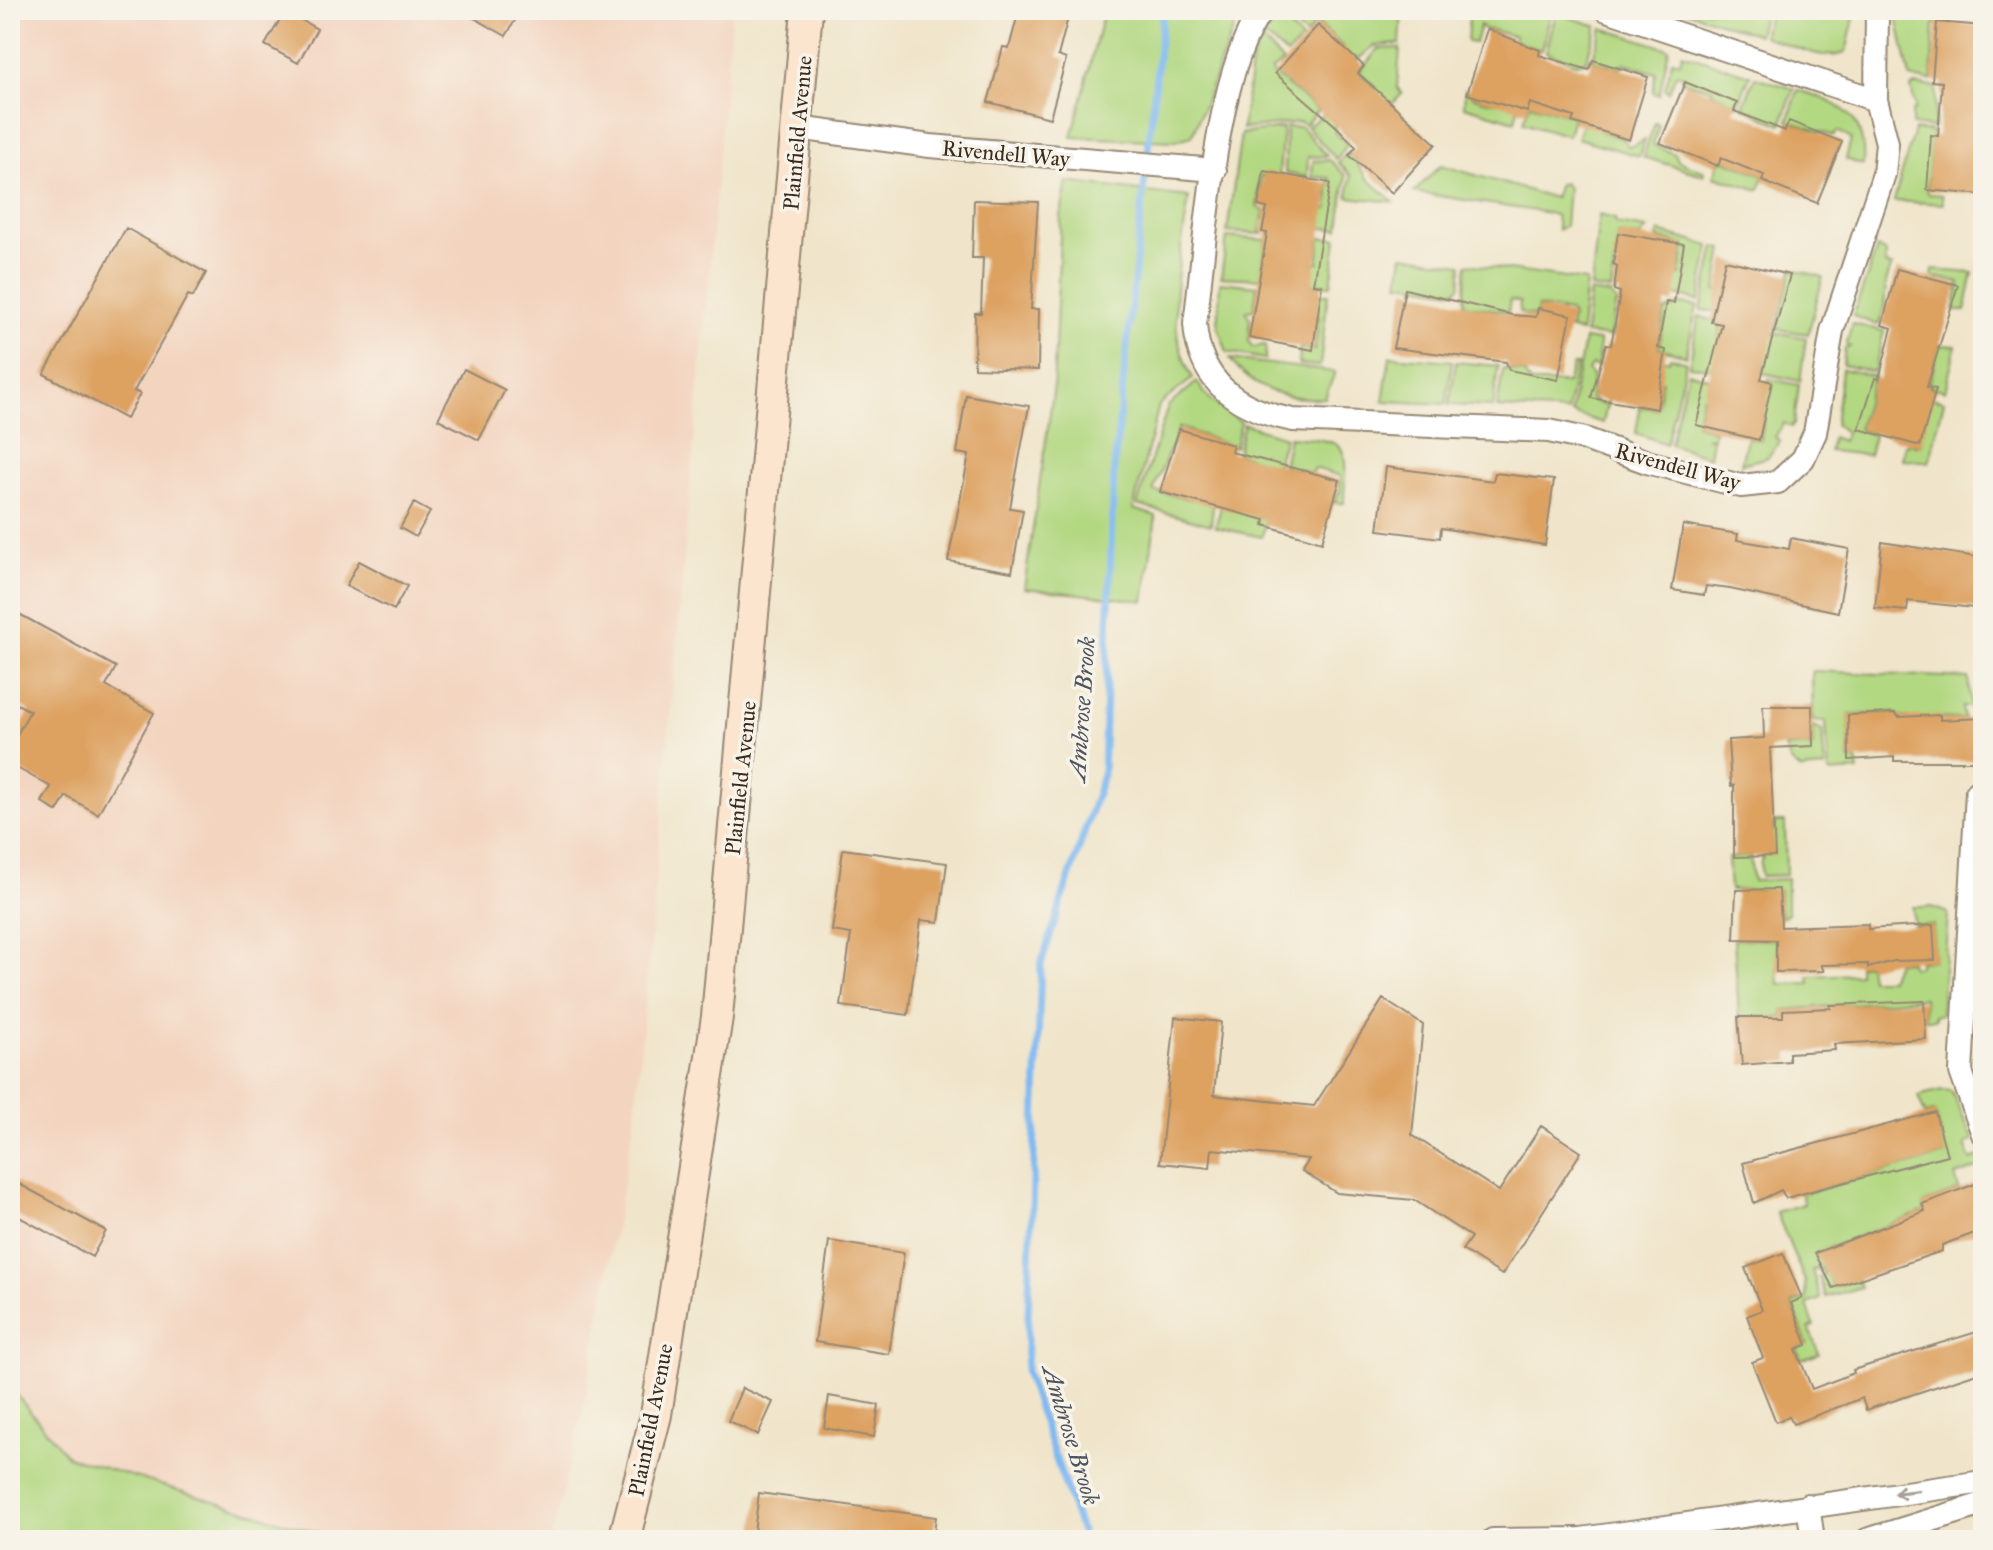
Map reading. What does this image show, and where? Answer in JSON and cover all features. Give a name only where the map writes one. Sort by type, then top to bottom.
[{"type":"main road","name":"Plainfield Avenue","points":[[624,1540],[656,1415],[715,1032],[807,10]]},
{"type":"street","name":"Rivendell Way","points":[[1262,10],[1247,29],[1229,86],[1215,170],[1195,324],[1197,350],[1210,377],[1260,414],[1293,420],[1549,431],[1585,439],[1647,462],[1741,486],[1778,482],[1803,459],[1815,433],[1832,331],[1884,174],[1887,143],[1876,100],[1877,10]]},
{"type":"street","points":[[1607,10],[1876,100]]},
{"type":"street","name":"Rivendell Way","points":[[798,128],[930,146],[1215,170]]},
{"type":"street","points":[[1977,792],[1976,961],[1961,1072],[1983,1134]]},
{"type":"street","points":[[1493,1540],[1581,1539],[1983,1482]]},
{"type":"street","points":[[1867,1540],[1983,1504]]},
{"type":"street","points":[[1808,1505],[1813,1540]]},
{"type":"shaded area","points":[[10,10],[732,10],[635,1116],[584,1405],[551,1540],[343,1540],[68,1457],[10,1387]]},
{"type":"green space","points":[[1104,10],[1241,10],[1192,136],[1175,141],[1072,137]]},
{"type":"green space","points":[[1289,10],[1402,10],[1400,44],[1374,46],[1351,65],[1342,46],[1320,25],[1314,25],[1306,36],[1283,14]]},
{"type":"green space","points":[[1473,10],[1481,10],[1484,17],[1495,10],[1551,12],[1542,50],[1515,42],[1515,36],[1486,31],[1480,25],[1475,43],[1467,42],[1469,15]]},
{"type":"green space","points":[[1683,10],[1764,10],[1758,35]]},
{"type":"green space","points":[[1770,10],[1856,10],[1846,52],[1839,55],[1817,54],[1763,36]]},
{"type":"green space","points":[[1896,12],[1952,15],[1952,23],[1934,24],[1931,81],[1910,78]]},
{"type":"green space","points":[[1556,13],[1597,26],[1586,61],[1575,63],[1546,52]]},
{"type":"green space","points":[[1279,17],[1302,40],[1287,55],[1263,35]]},
{"type":"green space","points":[[1602,28],[1669,49],[1659,95],[1653,93],[1656,73],[1624,63],[1621,68],[1592,60]]},
{"type":"green space","points":[[1261,39],[1283,62],[1272,70],[1273,74],[1318,110],[1305,125],[1300,122],[1242,129],[1252,58]]},
{"type":"green space","points":[[1400,48],[1397,87],[1402,94],[1388,108],[1372,93],[1376,88],[1359,72],[1378,49]]},
{"type":"green space","points":[[1682,53],[1750,75],[1738,105],[1712,92],[1712,89],[1682,81],[1684,76],[1676,74],[1669,92],[1665,89],[1672,60],[1680,62]]},
{"type":"green space","points":[[1755,77],[1794,89],[1781,125],[1743,107]]},
{"type":"green space","points":[[1914,85],[1936,87],[1934,128],[1912,125],[1912,111],[1916,109],[1911,88]]},
{"type":"green space","points":[[1465,90],[1482,100],[1519,103],[1515,121],[1464,106]]},
{"type":"green space","points":[[1798,90],[1826,100],[1848,114],[1860,134],[1863,165],[1846,159],[1851,139],[1838,131],[1834,136],[1788,121]]},
{"type":"green space","points":[[1530,104],[1573,116],[1568,136],[1523,122]]},
{"type":"green space","points":[[1324,114],[1334,122],[1335,133],[1348,144],[1336,159],[1307,127]]},
{"type":"green space","points":[[1584,119],[1602,125],[1600,131],[1623,139],[1629,147],[1645,140],[1639,156],[1577,138]]},
{"type":"green space","points":[[1655,123],[1659,125],[1653,145],[1675,154],[1678,161],[1705,172],[1703,175],[1643,157]]},
{"type":"green space","points":[[1286,127],[1301,127],[1327,156],[1308,157],[1307,177],[1285,173]]},
{"type":"green space","points":[[1283,128],[1279,175],[1261,176],[1257,207],[1264,211],[1260,231],[1263,234],[1227,232],[1241,134]]},
{"type":"green space","points":[[1914,130],[1932,132],[1927,190],[1929,194],[1942,195],[1943,204],[1894,201]]},
{"type":"green space","points":[[1349,153],[1368,179],[1394,202],[1348,197],[1351,176],[1338,162]]},
{"type":"green space","points":[[1721,159],[1764,175],[1759,190],[1714,176]]},
{"type":"green space","points":[[1330,160],[1346,176],[1339,229],[1321,228],[1321,209],[1328,209],[1330,178],[1312,177],[1313,161]]},
{"type":"green space","points":[[1441,165],[1554,198],[1559,184],[1564,183],[1568,188],[1565,226],[1558,230],[1556,215],[1548,213],[1414,192]]},
{"type":"green space","points":[[1067,182],[1189,197],[1178,266],[1176,313],[1183,357],[1193,378],[1159,405],[1133,509],[1156,516],[1144,601],[1024,588],[1053,393],[1061,214]]},
{"type":"green space","points":[[1599,215],[1615,219],[1616,224],[1647,229],[1640,237],[1618,234],[1611,291],[1591,288]]},
{"type":"green space","points":[[1659,232],[1710,246],[1699,301],[1668,293],[1672,276],[1680,275],[1685,245],[1657,238]]},
{"type":"green space","points":[[1227,237],[1266,240],[1261,279],[1221,277]]},
{"type":"green space","points":[[1320,238],[1337,238],[1331,285],[1312,284],[1312,262],[1319,262]]},
{"type":"green space","points":[[1715,247],[1723,249],[1716,290],[1727,296],[1724,312],[1701,310]]},
{"type":"green space","points":[[1877,248],[1886,253],[1885,265],[1892,266],[1878,325],[1853,316]]},
{"type":"green space","points":[[1403,255],[1462,264],[1460,286],[1455,291],[1399,283]]},
{"type":"green space","points":[[1467,264],[1586,281],[1581,332],[1570,330],[1572,316],[1569,312],[1538,307],[1536,316],[1519,313],[1520,302],[1510,300],[1508,312],[1464,304]]},
{"type":"green space","points":[[1792,269],[1823,277],[1808,334],[1777,329]]},
{"type":"green space","points":[[1933,270],[1973,273],[1965,311],[1954,311],[1960,283],[1932,276]]},
{"type":"green space","points":[[1220,282],[1257,286],[1254,308],[1246,312],[1250,318],[1249,342],[1253,347],[1266,345],[1265,359],[1227,352],[1218,326]]},
{"type":"green space","points":[[1590,292],[1610,295],[1616,301],[1610,337],[1585,334]]},
{"type":"green space","points":[[1313,294],[1328,294],[1320,366],[1299,364],[1300,347],[1315,350],[1319,316],[1311,314]]},
{"type":"green space","points":[[1681,304],[1697,306],[1686,356],[1659,348],[1665,311]]},
{"type":"green space","points":[[1699,316],[1721,324],[1714,368],[1689,366]]},
{"type":"green space","points":[[1852,324],[1884,331],[1874,372],[1843,365],[1845,349],[1850,347],[1846,345]]},
{"type":"green space","points":[[1769,334],[1806,338],[1800,381],[1763,373]]},
{"type":"green space","points":[[1584,339],[1599,341],[1598,367],[1592,365],[1588,370],[1593,378],[1590,399],[1603,405],[1608,401],[1603,423],[1571,413]]},
{"type":"green space","points":[[1939,345],[1956,346],[1945,391],[1929,386]]},
{"type":"green space","points":[[1390,356],[1452,361],[1446,404],[1383,401]]},
{"type":"green space","points":[[1670,357],[1686,362],[1666,444],[1636,433],[1640,407],[1657,409],[1662,381],[1655,379],[1658,358],[1669,361]]},
{"type":"green space","points":[[1230,359],[1335,372],[1325,398],[1297,397],[1260,386]]},
{"type":"green space","points":[[1456,362],[1498,366],[1493,407],[1449,405]]},
{"type":"green space","points":[[1573,365],[1577,365],[1567,412],[1497,408],[1503,369],[1524,373],[1530,383],[1567,383]]},
{"type":"green space","points":[[1842,369],[1874,376],[1858,429],[1874,435],[1869,455],[1829,451],[1832,437],[1842,441],[1846,433],[1835,424]]},
{"type":"green space","points":[[1688,372],[1712,379],[1707,398],[1702,397],[1696,425],[1714,430],[1713,438],[1706,437],[1712,439],[1709,457],[1670,444]]},
{"type":"green space","points":[[1769,379],[1799,385],[1794,423],[1791,427],[1784,423],[1775,437],[1780,441],[1768,457],[1741,464],[1747,438],[1761,440]]},
{"type":"green space","points":[[1197,382],[1210,400],[1241,422],[1235,447],[1179,427],[1153,491],[1192,500],[1214,497],[1211,525],[1137,505],[1168,406]]},
{"type":"green space","points":[[1927,397],[1944,401],[1929,462],[1902,459],[1905,444],[1920,446]]},
{"type":"green space","points":[[1244,424],[1285,437],[1276,466],[1237,453]]},
{"type":"green space","points":[[1289,437],[1325,441],[1341,449],[1345,468],[1344,503],[1334,503],[1340,491],[1340,476],[1314,468],[1311,473],[1285,466],[1282,471]]},
{"type":"green space","points":[[1223,501],[1266,519],[1262,537],[1215,527]]},
{"type":"green space","points":[[1812,671],[1968,678],[1971,707],[1962,707],[1964,719],[1899,717],[1895,713],[1849,715],[1849,760],[1857,761],[1858,771],[1829,773],[1826,722],[1813,721]]},
{"type":"green space","points":[[1813,727],[1822,731],[1825,768],[1801,770],[1791,762],[1785,748],[1813,746]]},
{"type":"green space","points":[[1775,822],[1785,822],[1786,875],[1761,876],[1761,861],[1773,836]]},
{"type":"green space","points":[[1750,856],[1753,881],[1787,879],[1787,914],[1781,918],[1779,890],[1730,890],[1728,858]]},
{"type":"green space","points":[[1913,907],[1931,907],[1948,913],[1941,1015],[1935,1015],[1935,1019],[1925,1019],[1924,998],[1783,1010],[1783,1017],[1739,1017],[1734,939],[1776,940],[1779,984],[1810,983],[1809,976],[1859,974],[1859,965],[1868,965],[1870,979],[1889,979],[1896,962],[1910,961],[1911,967],[1919,966],[1919,961],[1934,960],[1933,925],[1914,925]]},
{"type":"green space","points":[[1951,1091],[1974,1140],[1965,1145],[1971,1160],[1982,1156],[1983,1166],[1955,1176],[1959,1190],[1923,1204],[1925,1211],[1818,1252],[1833,1288],[1857,1279],[1861,1287],[1826,1297],[1819,1277],[1824,1274],[1821,1268],[1812,1270],[1821,1299],[1807,1304],[1814,1326],[1809,1328],[1819,1354],[1801,1360],[1797,1349],[1807,1344],[1792,1303],[1806,1299],[1805,1281],[1776,1212],[1804,1204],[1801,1194],[1946,1155],[1935,1112],[1925,1114],[1918,1096]]},
{"type":"green space","points":[[10,1387],[68,1457],[343,1540],[10,1540]]},
{"type":"building","points":[[460,10],[521,10],[506,36]]},
{"type":"building","points":[[1019,10],[1070,10],[1058,56],[1066,59],[1050,118],[988,102],[1003,47],[1009,48]]},
{"type":"building","points":[[285,11],[317,29],[298,63],[265,45]]},
{"type":"building","points":[[1937,22],[1983,26],[1983,195],[1927,190],[1931,135],[1938,136],[1942,82],[1932,81]]},
{"type":"building","points":[[1318,25],[1364,66],[1358,73],[1436,144],[1392,193],[1349,155],[1356,147],[1337,127],[1275,73]]},
{"type":"building","points":[[1487,29],[1540,50],[1539,55],[1589,70],[1593,60],[1648,77],[1629,140],[1572,122],[1574,117],[1530,103],[1527,112],[1467,94]]},
{"type":"building","points":[[1685,82],[1737,103],[1734,111],[1785,131],[1789,121],[1842,142],[1817,203],[1762,181],[1764,175],[1721,158],[1718,166],[1660,143]]},
{"type":"building","points":[[1264,171],[1330,183],[1313,284],[1322,285],[1313,350],[1249,338],[1267,233],[1262,232],[1267,208],[1258,206]]},
{"type":"building","points":[[974,200],[1038,202],[1031,309],[1039,309],[1038,370],[974,368],[975,313],[981,313],[983,258],[972,258]]},
{"type":"building","points":[[126,228],[206,273],[193,297],[188,295],[134,391],[140,394],[126,419],[44,374]]},
{"type":"building","points":[[1618,233],[1684,244],[1674,303],[1666,302],[1658,348],[1666,350],[1657,409],[1591,398],[1606,344],[1611,345],[1616,318],[1620,292],[1614,290],[1617,266],[1613,264]]},
{"type":"building","points":[[1725,260],[1790,275],[1761,379],[1772,382],[1759,440],[1696,425],[1722,324],[1711,322]]},
{"type":"building","points":[[1897,269],[1958,285],[1927,387],[1936,389],[1920,446],[1859,429],[1875,378],[1879,379],[1892,328],[1882,325]]},
{"type":"building","points":[[1405,289],[1512,315],[1536,317],[1538,308],[1571,315],[1558,380],[1509,370],[1506,362],[1393,348]]},
{"type":"building","points":[[464,369],[505,390],[479,440],[438,419]]},
{"type":"building","points":[[966,395],[1029,406],[1010,508],[1023,510],[1012,572],[948,561],[969,455],[957,453]]},
{"type":"building","points":[[1179,429],[1233,445],[1231,452],[1340,480],[1322,542],[1264,525],[1265,520],[1160,492]]},
{"type":"building","points":[[1386,467],[1493,481],[1495,473],[1554,480],[1545,545],[1441,528],[1440,538],[1378,530]]},
{"type":"building","points":[[414,503],[430,512],[416,537],[400,528]]},
{"type":"building","points":[[1683,525],[1738,534],[1737,540],[1789,549],[1791,538],[1849,549],[1838,612],[1730,589],[1706,586],[1704,595],[1672,590]]},
{"type":"building","points":[[1882,542],[1983,558],[1983,609],[1908,601],[1907,611],[1875,608]]},
{"type":"building","points":[[359,561],[407,586],[394,610],[346,586]]},
{"type":"building","points":[[10,609],[116,667],[106,686],[154,713],[98,814],[66,796],[57,812],[42,802],[51,787],[10,764],[10,747],[30,711],[10,700]]},
{"type":"building","points":[[1763,706],[1812,706],[1813,746],[1770,748],[1775,856],[1734,857],[1734,785],[1731,786],[1728,740],[1764,738]]},
{"type":"building","points":[[1895,713],[1899,717],[1940,715],[1940,720],[1983,718],[1983,761],[1894,761],[1894,757],[1849,760],[1848,715]]},
{"type":"building","points":[[843,849],[947,863],[939,922],[921,920],[908,1015],[841,1006],[851,934],[832,931]]},
{"type":"building","points":[[1779,889],[1781,927],[1868,924],[1868,929],[1933,925],[1935,960],[1894,961],[1868,968],[1868,964],[1821,965],[1824,971],[1776,972],[1776,940],[1734,939],[1736,890]]},
{"type":"building","points":[[1383,999],[1423,1025],[1412,1135],[1499,1191],[1541,1126],[1581,1152],[1502,1275],[1462,1250],[1471,1237],[1414,1200],[1337,1193],[1302,1171],[1309,1159],[1212,1149],[1210,1168],[1160,1163],[1175,1017],[1221,1022],[1214,1095],[1314,1106]]},
{"type":"building","points":[[1924,1001],[1926,1039],[1834,1044],[1835,1050],[1789,1053],[1789,1061],[1742,1065],[1738,1017],[1783,1017],[1783,1010],[1831,1008],[1830,1005]]},
{"type":"building","points":[[1935,1112],[1947,1155],[1786,1198],[1781,1190],[1754,1203],[1743,1163]]},
{"type":"building","points":[[10,1179],[106,1231],[92,1257],[10,1212]]},
{"type":"building","points":[[1983,1181],[1983,1230],[1942,1245],[1942,1251],[1833,1288],[1815,1253],[1925,1211],[1922,1204]]},
{"type":"building","points":[[829,1241],[904,1253],[889,1354],[815,1342]]},
{"type":"building","points":[[1783,1253],[1802,1298],[1791,1303],[1807,1345],[1796,1349],[1812,1389],[1854,1373],[1853,1370],[1983,1330],[1983,1371],[1866,1410],[1862,1398],[1793,1424],[1789,1416],[1776,1422],[1752,1362],[1763,1358],[1747,1316],[1762,1310],[1745,1268]]},
{"type":"building","points":[[742,1388],[773,1402],[758,1435],[728,1421]]},
{"type":"building","points":[[829,1396],[879,1405],[874,1437],[824,1428]]},
{"type":"building","points":[[759,1493],[936,1517],[933,1540],[753,1540]]},
{"type":"waterway","name":"Ambrose Brook","points":[[1084,1540],[1026,1373],[1041,964],[1103,775],[1114,468],[1163,10]]}]
